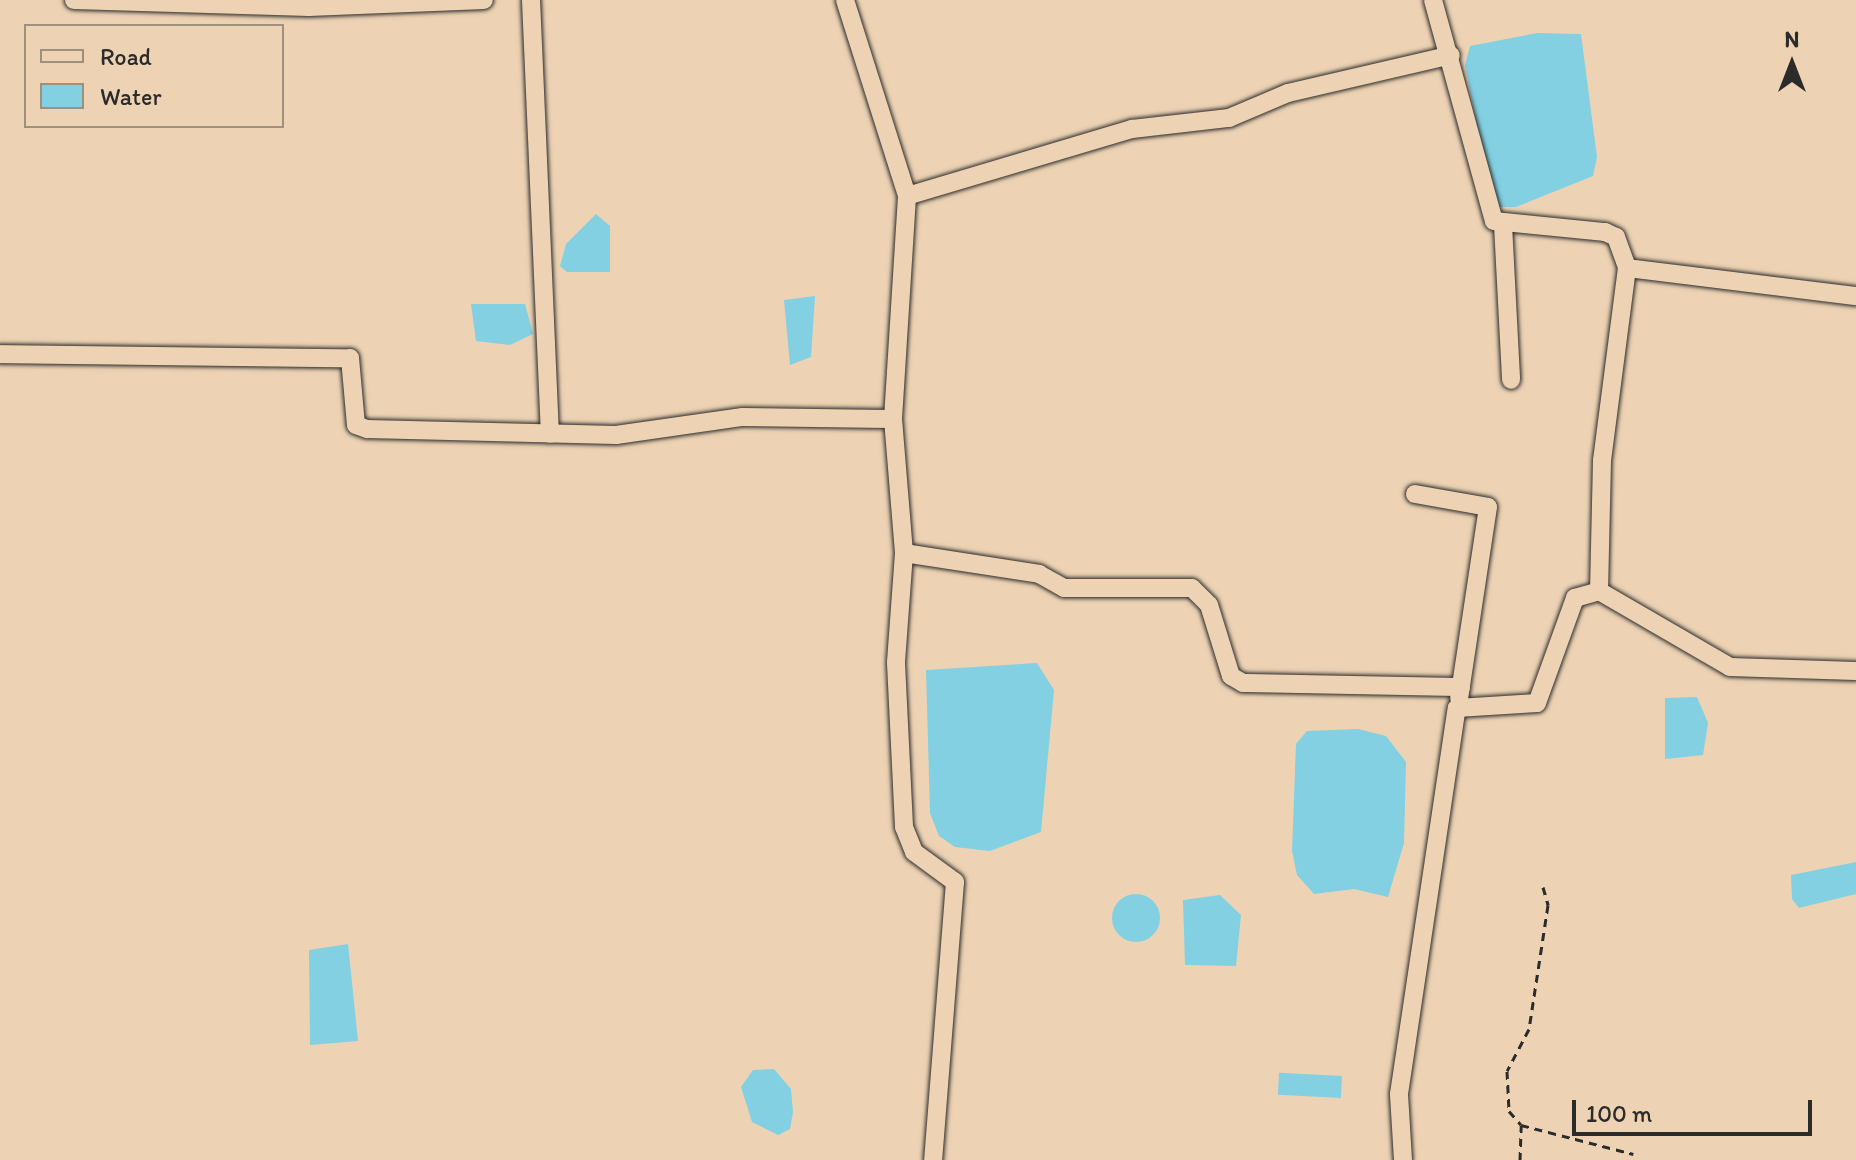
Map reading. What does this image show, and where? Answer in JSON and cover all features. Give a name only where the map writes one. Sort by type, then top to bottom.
[{"type":"street","points":[[74,0],[309,7],[484,0]]},
{"type":"street","points":[[531,0],[550,434]]},
{"type":"street","points":[[845,0],[907,196],[893,419],[904,553],[896,663],[904,827],[914,852],[955,882],[933,1160]]},
{"type":"street","points":[[1433,0],[1451,55],[1488,216],[1503,225],[1605,232],[1616,237],[1627,268],[1602,460],[1599,591]]},
{"type":"street","points":[[907,196],[1132,129],[1229,118],[1288,93],[1451,55]]},
{"type":"street","points":[[1503,225],[1511,380]]},
{"type":"street","points":[[1627,268],[1856,296]]},
{"type":"street","points":[[0,354],[350,358],[356,425],[367,429],[616,435],[743,417],[893,419]]},
{"type":"street","points":[[1403,1160],[1399,1094],[1488,507],[1415,494]]},
{"type":"street","points":[[904,553],[1039,574],[1064,588],[1192,588],[1209,605],[1231,676],[1243,683],[1461,687]]},
{"type":"street","points":[[1457,708],[1537,703],[1575,598],[1599,591],[1730,667],[1856,671]]},
{"type":"path","points":[[1543,887],[1548,905],[1529,1029],[1507,1071],[1509,1111],[1521,1125],[1633,1154]]},
{"type":"path","points":[[1520,1160],[1521,1125]]},
{"type":"water","points":[[1537,33],[1581,34],[1597,157],[1593,176],[1516,207],[1493,207],[1465,65],[1470,46]]},
{"type":"water","points":[[596,214],[610,226],[610,272],[567,272],[560,266],[566,244]]},
{"type":"water","points":[[815,296],[811,357],[790,365],[784,300]]},
{"type":"water","points":[[471,304],[525,304],[533,334],[510,345],[476,341]]},
{"type":"water","points":[[1037,663],[1054,690],[1041,832],[990,851],[955,847],[939,836],[930,813],[926,670]]},
{"type":"water","points":[[1697,697],[1708,723],[1703,755],[1665,759],[1665,698]]},
{"type":"water","points":[[1358,729],[1386,736],[1406,762],[1404,843],[1388,897],[1354,889],[1314,894],[1297,875],[1292,851],[1296,744],[1307,731]]},
{"type":"water","points":[[1856,862],[1856,894],[1799,908],[1792,899],[1791,875]]},
{"type":"water","points":[[1136,894],[1153,901],[1160,918],[1153,935],[1136,942],[1119,935],[1112,918],[1119,901]]},
{"type":"water","points":[[1220,895],[1241,915],[1236,966],[1185,965],[1183,900]]},
{"type":"water","points":[[348,944],[358,1041],[310,1045],[309,950]]},
{"type":"water","points":[[774,1069],[791,1089],[793,1112],[790,1129],[778,1135],[752,1122],[741,1087],[753,1070]]},
{"type":"water","points":[[1279,1073],[1342,1076],[1341,1098],[1278,1095]]}]
